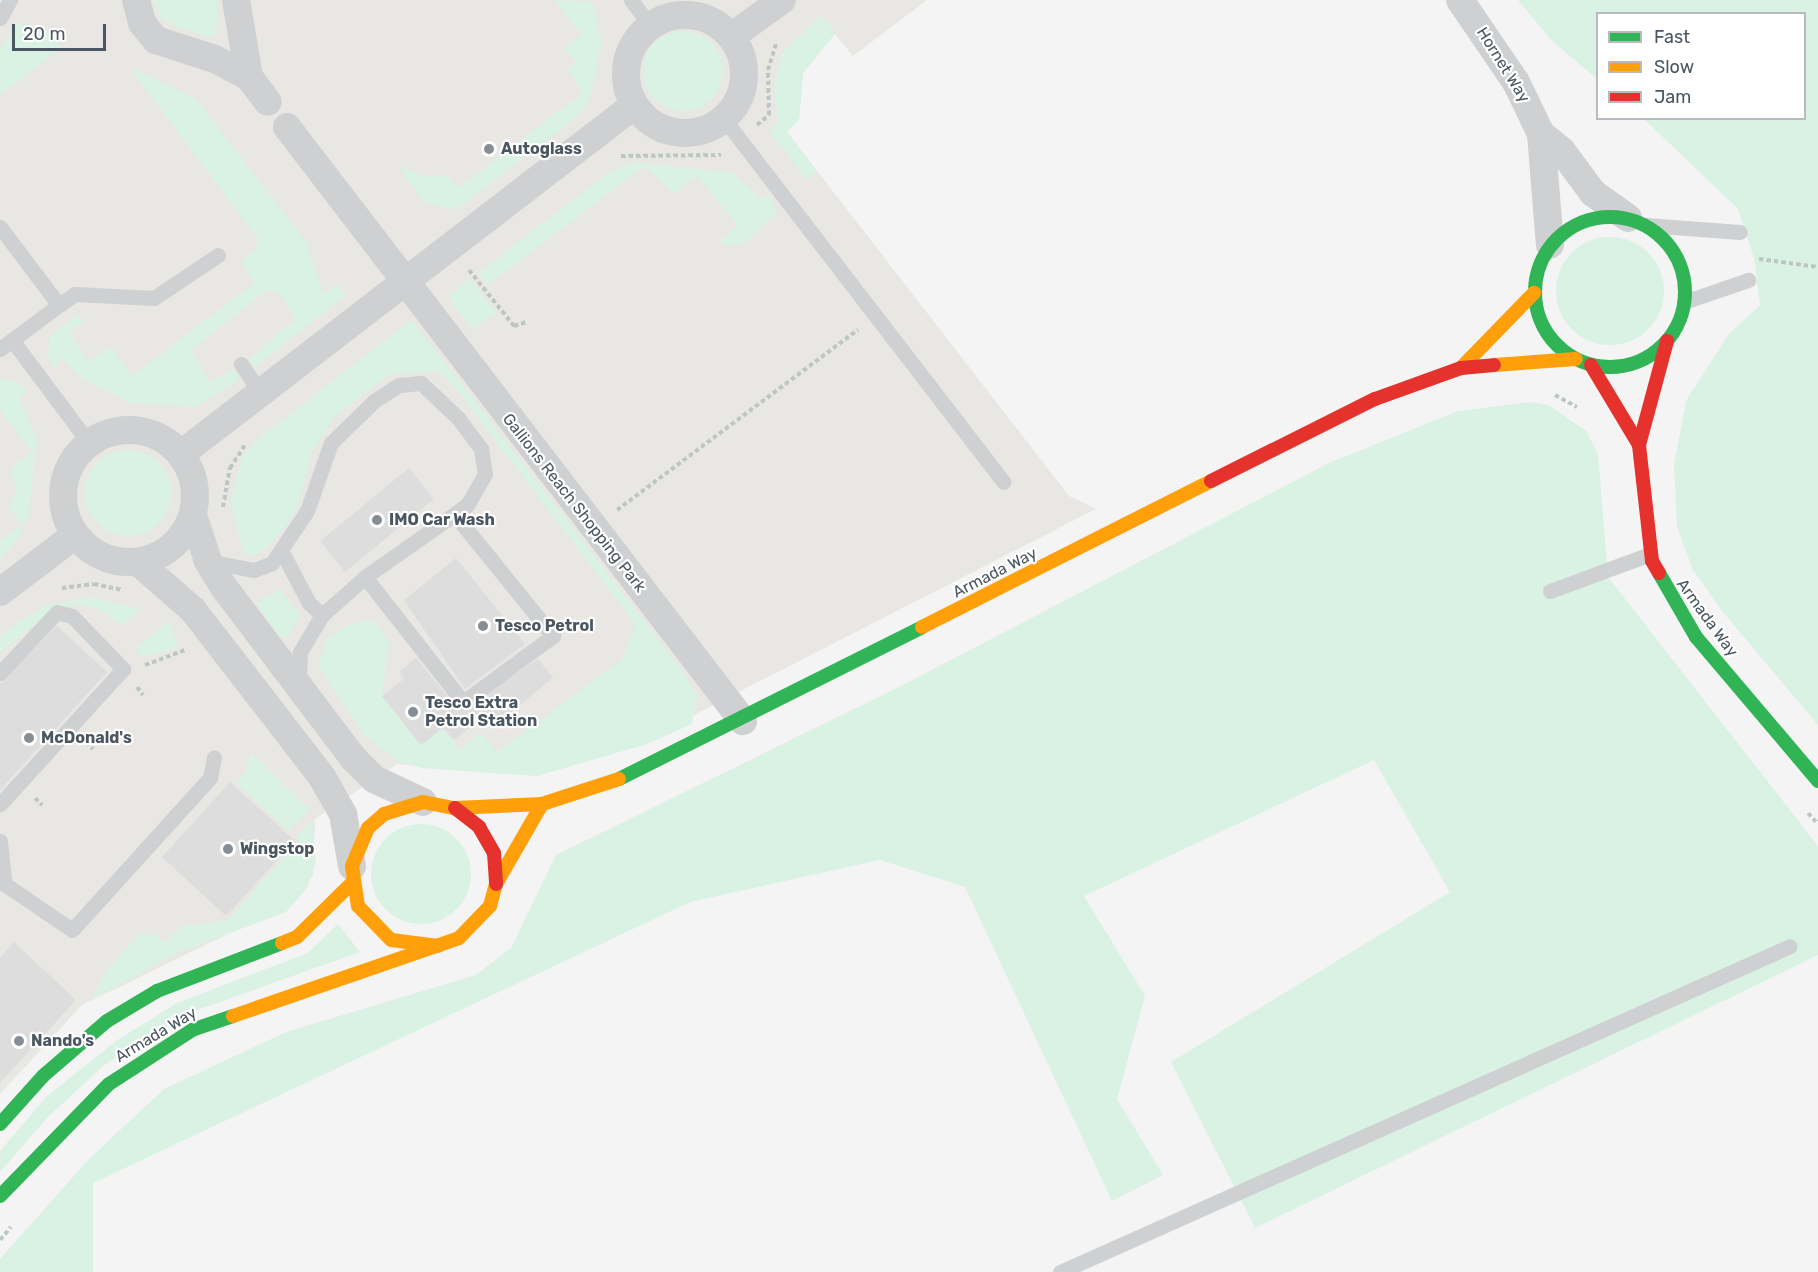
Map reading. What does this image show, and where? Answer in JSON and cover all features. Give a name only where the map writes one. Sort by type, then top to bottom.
[{"type":"street","points":[[136,0],[142,23],[156,40],[215,59],[249,77],[268,102]]},
{"type":"street","points":[[236,0],[249,77]]},
{"type":"street","points":[[732,37],[782,0]]},
{"type":"street","name":"Hornet Way","points":[[1460,0],[1516,82],[1541,134],[1550,245]]},
{"type":"street","points":[[676,16],[702,17],[732,37],[741,53],[744,80],[724,119],[701,131],[675,134],[644,119],[633,106],[626,89],[629,53],[650,25],[676,16]]},
{"type":"street","points":[[182,454],[405,285],[633,106]]},
{"type":"street","name":"Gallions Reach Shopping Park","points":[[287,127],[405,285],[743,721]]},
{"type":"street","name":"Hornet Way","points":[[1541,134],[1562,151],[1593,193],[1637,221]]},
{"type":"street","name":"Armada Way","points":[[1667,341],[1632,364],[1591,365],[1576,359],[1546,332],[1534,293],[1538,267],[1550,245],[1572,226],[1600,217],[1637,221],[1661,235],[1681,266],[1684,302],[1667,341],[1639,445],[1650,554],[1662,584],[1696,637],[1818,781]]},
{"type":"street","name":"Armada Way","points":[[1461,368],[1534,293]]},
{"type":"street","name":"Armada Way","points":[[0,1124],[43,1076],[107,1021],[157,991],[297,937],[352,875],[357,846],[376,821],[402,805],[423,802],[455,808],[542,804],[624,777],[743,721],[1375,399],[1461,368],[1576,359]]},
{"type":"street","name":"Armada Way","points":[[1591,365],[1639,445]]},
{"type":"street","points":[[128,429],[148,432],[182,454],[196,494],[193,515],[173,547],[138,562],[103,557],[75,535],[63,497],[66,476],[89,443],[128,429]]},
{"type":"street","points":[[193,515],[208,561],[299,686],[374,779],[423,802]]},
{"type":"street","points":[[0,592],[75,535]]},
{"type":"street","points":[[138,562],[193,610],[322,777],[343,814],[358,906],[392,940],[438,946]]},
{"type":"street","name":"Armada Way","points":[[0,1196],[52,1137],[109,1084],[192,1030],[438,946],[477,924],[496,884],[542,804]]},
{"type":"street","name":"Armada Way","points":[[455,808],[479,827],[494,853],[496,884]]},
{"type":"lane","points":[[0,18],[10,0]]},
{"type":"lane","points":[[631,0],[650,25]]},
{"type":"lane","points":[[268,102],[287,127]]},
{"type":"lane","points":[[724,119],[878,314],[1004,482]]},
{"type":"lane","points":[[1637,221],[1740,232]]},
{"type":"lane","points":[[0,227],[59,304]]},
{"type":"lane","points":[[89,443],[6,345],[75,294],[154,298],[218,255]]},
{"type":"lane","points":[[1684,302],[1748,280]]},
{"type":"lane","points":[[241,364],[261,394]]},
{"type":"lane","points":[[208,561],[254,570],[282,552],[307,512],[332,444],[374,401],[399,385],[421,383],[440,395],[481,449],[485,474],[467,505],[365,577],[322,615],[300,652],[299,686]]},
{"type":"lane","points":[[365,577],[463,702],[553,636],[455,515]]},
{"type":"lane","points":[[282,552],[309,603],[322,615]]},
{"type":"lane","points":[[1550,591],[1650,554]]},
{"type":"lane","points":[[0,674],[57,612],[72,616],[123,669],[0,804]]},
{"type":"lane","points":[[0,841],[2,880],[72,930],[210,778],[214,757]]},
{"type":"lane","points":[[1060,1272],[1790,946]]},
{"type":"path","points":[[769,115],[768,70],[785,30]]},
{"type":"path","points":[[616,159],[722,155]]},
{"type":"path","points":[[1754,258],[1818,267]]},
{"type":"path","points":[[458,274],[476,260]]},
{"type":"path","points":[[463,262],[514,326],[526,322]]},
{"type":"path","points":[[612,514],[878,314]]},
{"type":"path","points":[[1545,393],[1582,412]]},
{"type":"path","points":[[223,520],[230,468],[248,440]]},
{"type":"path","points":[[136,687],[142,694]]},
{"type":"path","points":[[86,742],[93,749]]},
{"type":"path","points":[[0,1240],[16,1222]]},
{"type":"shaded area","points":[[0,0],[927,0],[853,56],[835,34],[803,73],[799,119],[787,132],[1069,496],[1096,509],[688,718],[508,774],[397,764],[315,819],[313,875],[296,901],[82,1005],[0,1094]]},
{"type":"green space","points":[[154,0],[218,0],[216,34],[208,37],[175,26],[160,17]]},
{"type":"green space","points":[[554,0],[594,3],[601,45],[590,98],[576,118],[455,210],[424,202],[399,166],[427,177],[445,174],[458,188],[583,93],[567,69],[576,63],[565,48],[581,34]]},
{"type":"green space","points":[[1518,0],[1818,0],[1818,725],[1722,611],[1693,570],[1677,527],[1674,465],[1686,401],[1728,335],[1760,305],[1754,258],[1738,209],[1645,120],[1806,120],[1806,12],[1596,12],[1596,78],[1552,41]]},
{"type":"green space","points":[[822,15],[835,33],[803,73],[799,119],[787,132],[817,171],[806,179],[770,131],[778,123],[774,85],[782,52]]},
{"type":"green space","points":[[16,23],[49,30],[62,47],[0,95],[0,49]]},
{"type":"green space","points":[[675,31],[691,31],[712,42],[723,63],[723,79],[712,100],[691,111],[675,111],[661,105],[649,93],[643,79],[643,63],[649,49],[661,37]]},
{"type":"green space","points":[[129,67],[196,99],[306,242],[322,290],[326,293],[338,284],[346,295],[255,367],[249,359],[296,319],[280,293],[267,290],[191,350],[210,383],[234,369],[240,379],[195,407],[130,402],[86,381],[62,359],[53,369],[48,356],[50,337],[77,315],[84,321],[69,332],[88,362],[111,347],[132,376],[255,283],[240,261],[257,249],[257,237]]},
{"type":"green space","points":[[632,162],[733,173],[761,199],[770,193],[776,212],[745,243],[726,246],[720,240],[738,226],[697,176],[674,193],[644,166],[488,285],[478,273],[606,175]]},
{"type":"green space","points":[[1610,237],[1631,241],[1648,253],[1660,270],[1664,291],[1660,312],[1648,329],[1631,341],[1610,345],[1589,341],[1572,329],[1560,312],[1556,291],[1560,270],[1572,253],[1589,241]]},
{"type":"green space","points":[[469,279],[496,312],[472,330],[448,297]]},
{"type":"green space","points":[[412,320],[684,673],[697,695],[692,724],[647,744],[537,776],[421,768],[398,761],[365,736],[318,666],[327,638],[353,623],[371,620],[381,628],[389,645],[382,696],[420,745],[443,728],[460,750],[480,733],[497,752],[622,660],[636,625],[450,381],[437,371],[390,374],[334,417],[312,452],[297,508],[285,528],[260,553],[251,556],[243,551],[230,500],[243,456],[260,437]]},
{"type":"green space","points":[[0,378],[17,382],[27,393],[19,397],[37,442],[28,520],[21,523],[9,508],[17,490],[9,469],[32,452],[0,409]]},
{"type":"green space","points":[[1529,402],[1549,405],[1586,431],[1598,454],[1608,577],[1818,846],[1818,955],[1255,1228],[1171,1062],[1450,892],[1374,760],[1084,896],[1145,996],[1117,1099],[1163,1175],[1112,1201],[965,887],[880,860],[690,902],[93,1183],[93,1272],[0,1272],[0,1259],[89,1159],[164,1089],[286,1032],[476,975],[511,948],[556,855],[897,688],[1329,463],[1458,411]]},
{"type":"green space","points":[[128,450],[144,454],[158,463],[167,477],[171,493],[167,509],[158,523],[144,532],[128,536],[112,532],[98,523],[89,509],[85,493],[89,477],[98,463],[112,454]]},
{"type":"green space","points":[[21,525],[20,537],[0,560],[0,541]]},
{"type":"green space","points":[[279,589],[300,614],[288,637],[280,637],[256,603]]},
{"type":"green space","points":[[90,597],[141,610],[120,625],[102,610],[78,604],[53,611],[0,652],[0,637],[15,624],[46,606]]},
{"type":"green space","points":[[169,622],[179,648],[141,657],[137,647]]},
{"type":"green space","points":[[250,752],[309,809],[289,831],[236,783],[247,769]]},
{"type":"green space","points":[[312,819],[316,862],[307,888],[286,912],[175,954],[91,1000],[107,970],[140,934],[157,935],[165,943],[180,927],[228,920],[299,841],[296,838]]},
{"type":"green space","points":[[421,824],[440,828],[457,838],[467,855],[471,874],[467,893],[457,910],[440,920],[421,924],[402,920],[385,910],[375,893],[371,874],[375,855],[385,838],[402,828]]},
{"type":"green space","points":[[338,924],[360,952],[192,1012],[142,1040],[103,1066],[47,1118],[0,1172],[0,1151],[46,1097],[116,1041],[177,1003],[308,953]]},
{"type":"building","name":"IMO Car Wash","points":[[409,468],[434,499],[345,572],[320,541]]},
{"type":"building","points":[[456,558],[525,644],[465,689],[404,600]]},
{"type":"building","name":"McDonald's","points":[[57,626],[107,672],[0,790],[0,684]]},
{"type":"building","points":[[416,658],[460,711],[538,659],[553,678],[498,723],[489,712],[454,740],[443,728],[421,745],[382,696],[404,679],[399,672]]},
{"type":"building","name":"Wingstop","points":[[230,782],[295,841],[226,916],[162,857]]},
{"type":"building","name":"Nando's","points":[[14,942],[76,1000],[0,1083],[0,958]]},
{"type":"traffic: fast","points":[[1610,217],[1625,218],[1639,223],[1663,239],[1679,263],[1684,277],[1685,292],[1684,307],[1679,321],[1663,345],[1639,361],[1625,366],[1610,367],[1595,366],[1581,361],[1557,345],[1541,321],[1536,307],[1535,292],[1536,277],[1541,263],[1557,239],[1581,223],[1595,218],[1610,217]]},
{"type":"traffic: fast","points":[[1659,573],[1696,637],[1818,781]]},
{"type":"traffic: fast","points":[[619,779],[922,627]]},
{"type":"traffic: fast","points":[[0,1124],[43,1076],[107,1021],[157,991],[282,943]]},
{"type":"traffic: fast","points":[[0,1196],[109,1084],[192,1030],[233,1016]]},
{"type":"traffic: slow","points":[[1461,368],[1534,293]]},
{"type":"traffic: slow","points":[[1494,365],[1576,359]]},
{"type":"traffic: slow","points":[[922,627],[1211,481]]},
{"type":"traffic: slow","points":[[438,946],[391,940],[358,906],[352,866],[368,828],[384,814],[423,802],[455,808],[542,804],[619,779]]},
{"type":"traffic: slow","points":[[233,1016],[459,938],[490,906],[496,884],[542,804]]},
{"type":"traffic: slow","points":[[282,943],[297,937],[352,883]]},
{"type":"traffic: jam","points":[[1659,573],[1652,561],[1639,445],[1667,341]]},
{"type":"traffic: jam","points":[[1211,481],[1375,399],[1461,368],[1494,365]]},
{"type":"traffic: jam","points":[[1591,365],[1639,445]]},
{"type":"traffic: jam","points":[[455,808],[479,827],[494,853],[496,884]]},
{"type":"place","name":"Autoglass","points":[[489,149]]},
{"type":"place","name":"IMO Car Wash","points":[[377,520]]},
{"type":"place","name":"Tesco Petrol","points":[[483,626]]},
{"type":"place","name":"Tesco Extra Petrol Station","points":[[413,712]]},
{"type":"place","name":"McDonald's","points":[[29,738]]},
{"type":"place","name":"Wingstop","points":[[228,849]]},
{"type":"place","name":"Nando's","points":[[19,1041]]}]
